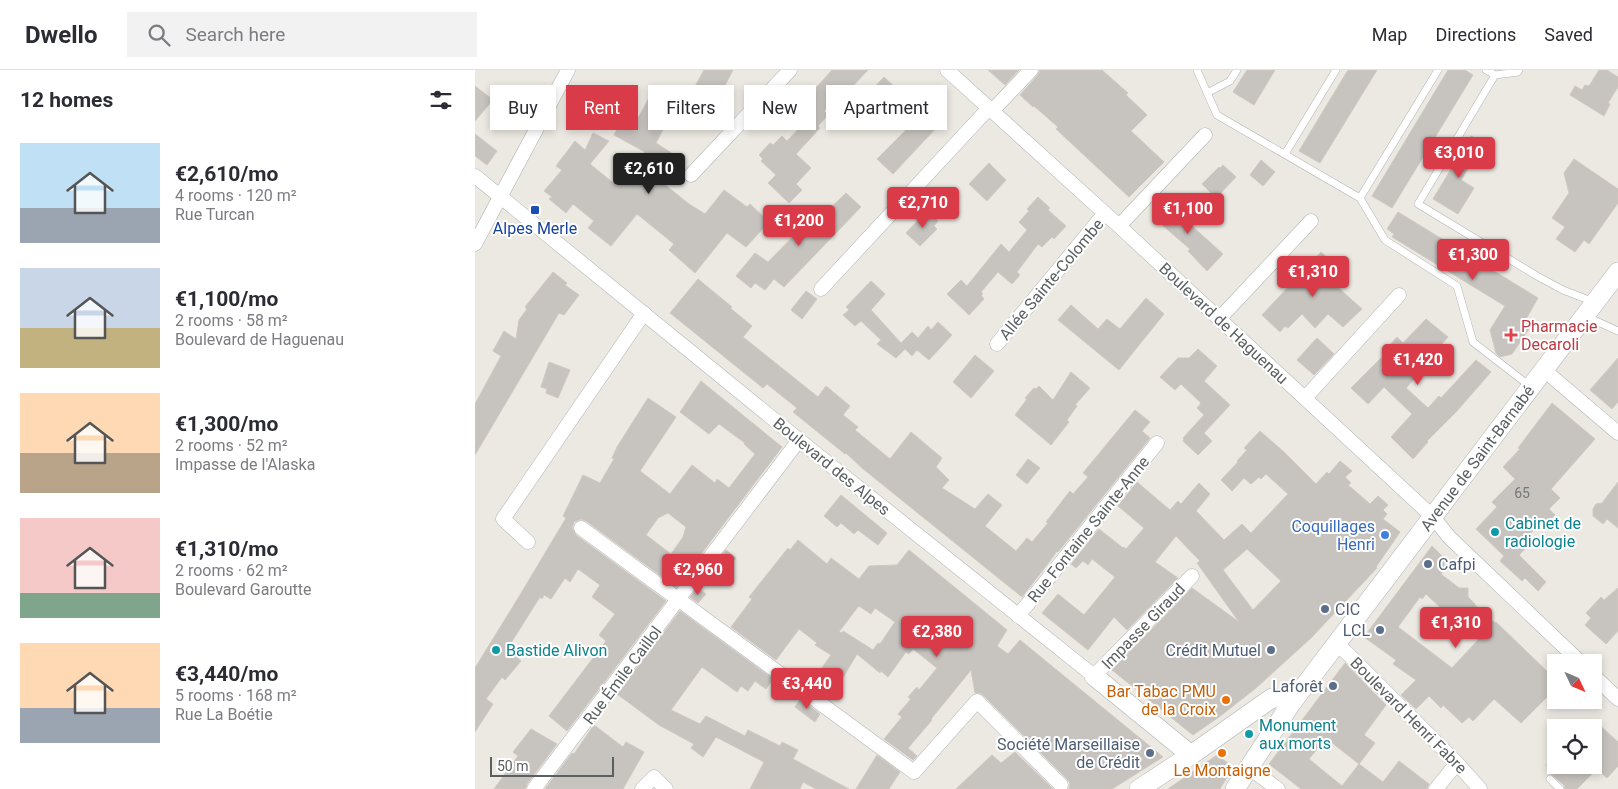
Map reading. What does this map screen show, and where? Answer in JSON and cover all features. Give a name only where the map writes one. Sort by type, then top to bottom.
[{"type":"main road","name":"Avenue de Saint-Barnabé","points":[[1235,789],[1290,705],[1618,272]]},
{"type":"main road","name":"Boulevard des Alpes","points":[[1094,676],[1191,755]]},
{"type":"main road","points":[[1139,789],[1272,698],[1280,698],[1290,705]]},
{"type":"street","points":[[475,244],[568,70]]},
{"type":"street","points":[[691,175],[790,70]]},
{"type":"street","name":"Boulevard de Haguenau","points":[[947,70],[1105,213],[1433,517],[1449,537],[1572,654]]},
{"type":"street","points":[[821,289],[1031,70]]},
{"type":"street","points":[[1119,226],[1205,135]]},
{"type":"street","name":"Boulevard des Alpes","points":[[475,176],[799,440],[1094,676]]},
{"type":"street","name":"Allée Sainte-Colombe","points":[[997,344],[1105,213]]},
{"type":"street","points":[[1219,319],[1311,221]]},
{"type":"street","points":[[1305,398],[1399,295]]},
{"type":"street","points":[[528,542],[503,519],[644,313]]},
{"type":"street","points":[[1544,370],[1618,433]]},
{"type":"street","name":"Rue Émile Caillol","points":[[534,789],[680,600],[799,440]]},
{"type":"street","name":"Rue Fontaine Sainte-Anne","points":[[1018,616],[1157,443]]},
{"type":"street","points":[[581,528],[914,772],[977,701],[1061,785]]},
{"type":"street","name":"Impasse Giraud","points":[[1094,676],[1192,576]]},
{"type":"street","name":"Boulevard Henri Fabre","points":[[1336,643],[1457,763],[1480,789]]},
{"type":"street","points":[[1603,685],[1618,699]]},
{"type":"street","points":[[1436,789],[1457,763]]},
{"type":"street","points":[[1248,767],[1278,789]]},
{"type":"street","points":[[642,789],[654,777],[666,789]]},
{"type":"lane","points":[[1197,70],[1217,115],[1360,198],[1385,240],[1457,286],[1473,342],[1531,387]]},
{"type":"lane","points":[[1207,93],[1230,81],[1237,70]]},
{"type":"lane","points":[[1285,154],[1336,70]]},
{"type":"lane","points":[[1360,198],[1438,70]]},
{"type":"lane","points":[[1486,70],[1495,75],[1518,72],[1519,70]]},
{"type":"lane","points":[[1495,75],[1418,204],[1563,290],[1618,331]]},
{"type":"lane","points":[[1550,779],[1560,789]]},
{"type":"building","points":[[704,70],[733,70],[725,85],[696,85]]},
{"type":"building","points":[[832,70],[868,70],[854,85],[826,85],[826,109],[824,111],[826,117],[818,126],[820,128],[796,154],[811,168],[796,184],[802,190],[789,203],[768,183],[776,175],[761,161],[763,159],[759,155],[770,143],[773,145],[782,136],[787,141],[797,130],[816,130],[816,88]]},
{"type":"building","points":[[988,70],[1019,70],[1005,85]]},
{"type":"building","points":[[1040,70],[1102,70],[1128,93],[1126,95],[1147,115],[1131,131],[1164,162],[1129,197],[1056,129],[1058,127],[1020,95]]},
{"type":"building","points":[[1247,70],[1275,70],[1254,105],[1233,92]]},
{"type":"building","points":[[1348,70],[1377,70],[1320,163],[1299,151]]},
{"type":"building","points":[[1448,70],[1465,70],[1473,75],[1392,208],[1372,196]]},
{"type":"building","points":[[1599,70],[1607,70],[1618,77],[1618,87],[1608,103],[1610,104],[1604,116],[1570,95],[1575,86],[1582,90],[1585,85],[1589,86]]},
{"type":"building","points":[[884,77],[892,85],[876,85]]},
{"type":"building","points":[[475,86],[490,98],[490,104],[475,121]]},
{"type":"building","points":[[648,100],[648,130],[663,130],[656,143],[679,158],[674,167],[669,164],[659,180],[689,204],[705,214],[724,190],[747,207],[750,204],[769,222],[746,247],[727,233],[695,273],[669,250],[674,244],[637,214],[611,246],[588,228],[594,221],[573,204],[566,213],[549,199],[552,197],[544,191],[562,170],[556,166],[575,141],[585,150],[593,133],[609,141],[590,164],[617,186],[645,152],[614,135],[617,130],[638,130],[638,118]]},
{"type":"building","points":[[906,130],[934,130],[893,174],[877,159]]},
{"type":"building","points":[[475,134],[497,151],[487,165],[475,156]]},
{"type":"building","points":[[1471,136],[1484,143],[1461,180],[1474,188],[1458,214],[1433,199]]},
{"type":"building","points":[[1574,159],[1618,189],[1618,203],[1589,244],[1584,240],[1575,252],[1556,239],[1565,227],[1552,218],[1569,193],[1564,173]]},
{"type":"building","points":[[1261,160],[1275,172],[1263,186],[1250,175]]},
{"type":"building","points":[[989,163],[1006,180],[987,201],[969,184]]},
{"type":"building","points":[[1223,165],[1236,177],[1216,198],[1202,184]]},
{"type":"building","points":[[846,193],[861,207],[784,287],[774,279],[765,290],[755,283],[751,288],[736,276],[755,253],[768,262],[816,213],[821,217]]},
{"type":"building","points":[[1038,197],[1050,208],[1048,210],[1066,226],[1054,239],[1052,237],[1042,247],[1038,244],[1017,272],[1020,275],[1012,284],[998,272],[981,292],[984,299],[969,315],[947,294],[961,280],[967,286],[1001,244],[1009,252],[1027,230],[1019,222]]},
{"type":"building","points":[[1172,198],[1187,212],[1182,217],[1223,254],[1207,271],[1188,251],[1190,249],[1154,218]]},
{"type":"building","points":[[928,212],[938,221],[934,226],[937,229],[920,246],[906,233]]},
{"type":"building","points":[[1398,212],[1538,298],[1526,319],[1529,329],[1512,354],[1500,357],[1496,353],[1490,330],[1505,306],[1392,237],[1394,234],[1387,229]]},
{"type":"building","points":[[1321,252],[1343,272],[1333,283],[1362,309],[1343,327],[1328,314],[1315,328],[1302,314],[1288,328],[1285,326],[1280,332],[1262,315]]},
{"type":"building","points":[[553,272],[567,283],[565,285],[579,295],[564,315],[559,313],[475,455],[475,404],[501,356],[493,351],[504,331],[516,339],[519,320],[527,309],[525,307]]},
{"type":"building","points":[[698,279],[752,326],[743,337],[818,397],[826,386],[850,406],[843,415],[858,427],[855,430],[890,459],[911,432],[942,458],[936,467],[949,480],[942,488],[975,509],[988,494],[1002,505],[985,526],[1016,551],[1027,538],[1032,542],[1070,491],[1073,494],[1088,477],[1083,473],[1135,410],[1150,422],[1142,431],[1150,438],[1057,551],[1022,597],[793,412],[797,408],[767,384],[763,388],[670,313]]},
{"type":"building","points":[[871,281],[885,294],[871,310],[901,343],[912,332],[918,338],[928,326],[931,330],[938,322],[952,335],[929,360],[917,350],[912,356],[905,349],[896,358],[877,344],[881,340],[861,321],[855,326],[843,315],[849,310],[846,307]]},
{"type":"building","points":[[806,291],[817,299],[802,319],[791,310]]},
{"type":"building","points":[[1146,298],[1164,314],[1119,370],[1058,320],[1071,305],[1098,329],[1107,319],[1120,329]]},
{"type":"building","points":[[1426,319],[1448,337],[1422,366],[1424,368],[1406,388],[1428,408],[1439,396],[1441,398],[1476,360],[1491,372],[1456,412],[1427,441],[1413,459],[1391,437],[1412,414],[1384,387],[1368,404],[1351,388],[1382,357],[1382,348],[1389,346],[1397,337],[1403,343]]},
{"type":"building","points":[[1317,338],[1334,354],[1314,375],[1297,360]]},
{"type":"building","points":[[1198,349],[1217,366],[1204,381],[1230,405],[1204,433],[1212,441],[1198,455],[1183,441],[1183,438],[1204,415],[1197,408],[1201,403],[1181,384],[1175,390],[1160,377],[1178,358],[1189,358]]},
{"type":"building","points":[[975,355],[994,371],[971,398],[953,382]]},
{"type":"building","points":[[1618,358],[1618,402],[1612,409],[1590,390]]},
{"type":"building","points":[[549,362],[570,370],[558,398],[546,393],[547,389],[541,387]]},
{"type":"building","points":[[1071,372],[1090,388],[1075,405],[1077,406],[1067,420],[1069,422],[1051,445],[1015,415],[1027,399],[1025,398],[1034,388],[1036,389],[1039,386],[1053,400]]},
{"type":"building","points":[[701,381],[782,447],[676,587],[586,521],[581,519],[574,522],[572,528],[576,535],[666,601],[567,731],[549,716],[606,641],[599,635],[615,614],[592,597],[600,585],[578,569],[570,582],[565,578],[551,599],[544,595],[542,599],[540,597],[509,646],[515,651],[513,654],[521,661],[505,680],[502,677],[486,699],[493,704],[475,732],[475,668],[566,518],[563,516],[583,475],[600,483],[614,459],[612,458],[617,447],[648,398],[676,417],[640,471],[670,494],[692,465],[715,483],[717,479],[729,488],[755,454],[745,443],[719,424],[709,434],[680,412]],"holes":[[[668,513],[686,527],[683,537],[671,554],[646,535],[658,518]]]},
{"type":"building","points":[[1552,403],[1595,439],[1551,489],[1560,498],[1549,509],[1555,515],[1546,525],[1542,521],[1524,540],[1529,545],[1519,555],[1546,582],[1538,591],[1525,578],[1522,581],[1500,561],[1504,556],[1476,529],[1497,507],[1492,502],[1515,479],[1503,467],[1520,449],[1518,448]]},
{"type":"building","points":[[1260,431],[1316,484],[1327,472],[1329,474],[1340,461],[1352,471],[1345,477],[1351,483],[1348,485],[1370,504],[1378,496],[1388,505],[1383,510],[1387,514],[1383,519],[1400,532],[1377,568],[1311,638],[1256,688],[1193,735],[1112,670],[1192,588],[1239,622],[1197,563],[1200,561],[1176,536],[1155,562],[1178,578],[1127,630],[1114,617],[1088,650],[1042,613],[1058,594],[1084,615],[1115,577],[1092,559],[1088,565],[1083,561],[1076,568],[1071,564],[1099,529],[1126,549],[1144,528],[1118,506],[1137,482],[1170,510],[1178,501],[1181,504],[1199,483],[1210,494],[1196,511],[1224,540],[1242,524],[1251,533],[1288,494],[1266,474],[1251,484],[1244,478],[1232,491],[1221,480],[1247,450],[1244,448]],"holes":[[[1247,549],[1281,581],[1253,610],[1223,570]]]},
{"type":"building","points":[[1028,459],[1040,468],[1027,484],[1016,475]]},
{"type":"building","points":[[1618,482],[1618,528],[1607,519],[1603,524],[1593,516],[1593,509],[1596,504],[1602,503]]},
{"type":"building","points":[[841,495],[887,533],[878,545],[858,530],[854,534],[841,523],[837,527],[824,516]]},
{"type":"building","points":[[798,540],[827,564],[831,558],[859,579],[869,566],[897,565],[909,550],[1007,630],[997,646],[1008,654],[1020,640],[1163,757],[1112,789],[1069,789],[1070,783],[1067,779],[983,695],[975,693],[971,670],[908,748],[917,756],[913,760],[884,739],[902,717],[898,714],[911,699],[908,697],[917,687],[919,690],[937,668],[913,649],[909,654],[906,652],[888,677],[881,671],[880,673],[857,654],[830,699],[810,685],[831,655],[815,645],[817,643],[799,629],[776,660],[731,627],[752,599],[749,597],[788,548],[790,550]],"holes":[[[859,606],[871,614],[875,608],[895,622],[880,644],[878,643],[873,650],[843,631],[839,632]]]},
{"type":"building","points":[[1432,546],[1449,563],[1441,574],[1459,588],[1468,588],[1468,597],[1475,605],[1496,622],[1547,671],[1547,697],[1521,723],[1494,699],[1473,721],[1469,717],[1462,723],[1443,705],[1441,708],[1429,696],[1416,709],[1401,695],[1416,680],[1393,664],[1396,660],[1364,637]],"holes":[[[1426,594],[1478,640],[1452,668],[1398,627],[1420,597],[1422,599]]]},
{"type":"building","points":[[726,550],[736,558],[724,574],[714,567]]},
{"type":"building","points":[[698,588],[706,594],[698,603],[690,597]]},
{"type":"building","points":[[1618,588],[1618,631],[1606,644],[1585,625],[1591,618],[1586,613],[1601,597],[1604,600]]},
{"type":"building","points":[[680,611],[773,679],[766,689],[755,681],[748,691],[741,686],[737,692],[702,667],[671,710],[700,724],[706,716],[745,736],[748,730],[780,746],[782,742],[798,750],[793,759],[849,789],[816,789],[803,782],[800,789],[750,789],[764,762],[716,737],[703,757],[691,748],[694,744],[659,725],[617,694]]},
{"type":"building","points":[[1345,663],[1386,705],[1364,735],[1375,743],[1359,764],[1383,782],[1399,761],[1429,784],[1427,789],[1301,789],[1269,764]],"holes":[[[1326,738],[1359,764],[1342,786],[1309,759]]]},
{"type":"building","points":[[800,699],[820,714],[815,722],[795,707]]},
{"type":"building","points":[[594,725],[623,747],[626,742],[644,752],[623,789],[545,789],[572,753],[574,754]]},
{"type":"building","points":[[1602,727],[1618,742],[1618,766],[1607,778],[1602,774]]},
{"type":"building","points":[[531,729],[557,744],[525,789],[494,789],[518,756],[513,752]]},
{"type":"building","points":[[1015,752],[1053,789],[956,789],[992,755],[1001,763]]},
{"type":"building","points":[[877,755],[900,772],[889,789],[856,789]]},
{"type":"building","points":[[1217,755],[1233,767],[1220,789],[1168,789]]},
{"type":"building","points":[[1551,774],[1592,774],[1577,789],[1565,789],[1564,785]]},
{"type":"place","name":"Alpes Merle","points":[[535,210]]},
{"type":"place","name":"Pharmacie Decaroli","points":[[1511,335]]},
{"type":"place","name":"Cabinet de radiologie","points":[[1495,532]]},
{"type":"place","name":"Coquillages Henri","points":[[1385,535]]},
{"type":"place","name":"Cafpi","points":[[1428,564]]},
{"type":"place","name":"CIC","points":[[1325,609]]},
{"type":"place","name":"LCL","points":[[1380,630]]},
{"type":"place","name":"Bastide Alivon","points":[[496,650]]},
{"type":"place","name":"Crédit Mutuel","points":[[1271,650]]},
{"type":"place","name":"Laforêt","points":[[1333,686]]},
{"type":"place","name":"Bar Tabac PMU de la Croix","points":[[1226,700]]},
{"type":"place","name":"Monument aux morts","points":[[1249,734]]},
{"type":"place","name":"Société Marseillaise de Crédit","points":[[1150,753]]},
{"type":"place","name":"Le Montaigne","points":[[1222,753]]}]
